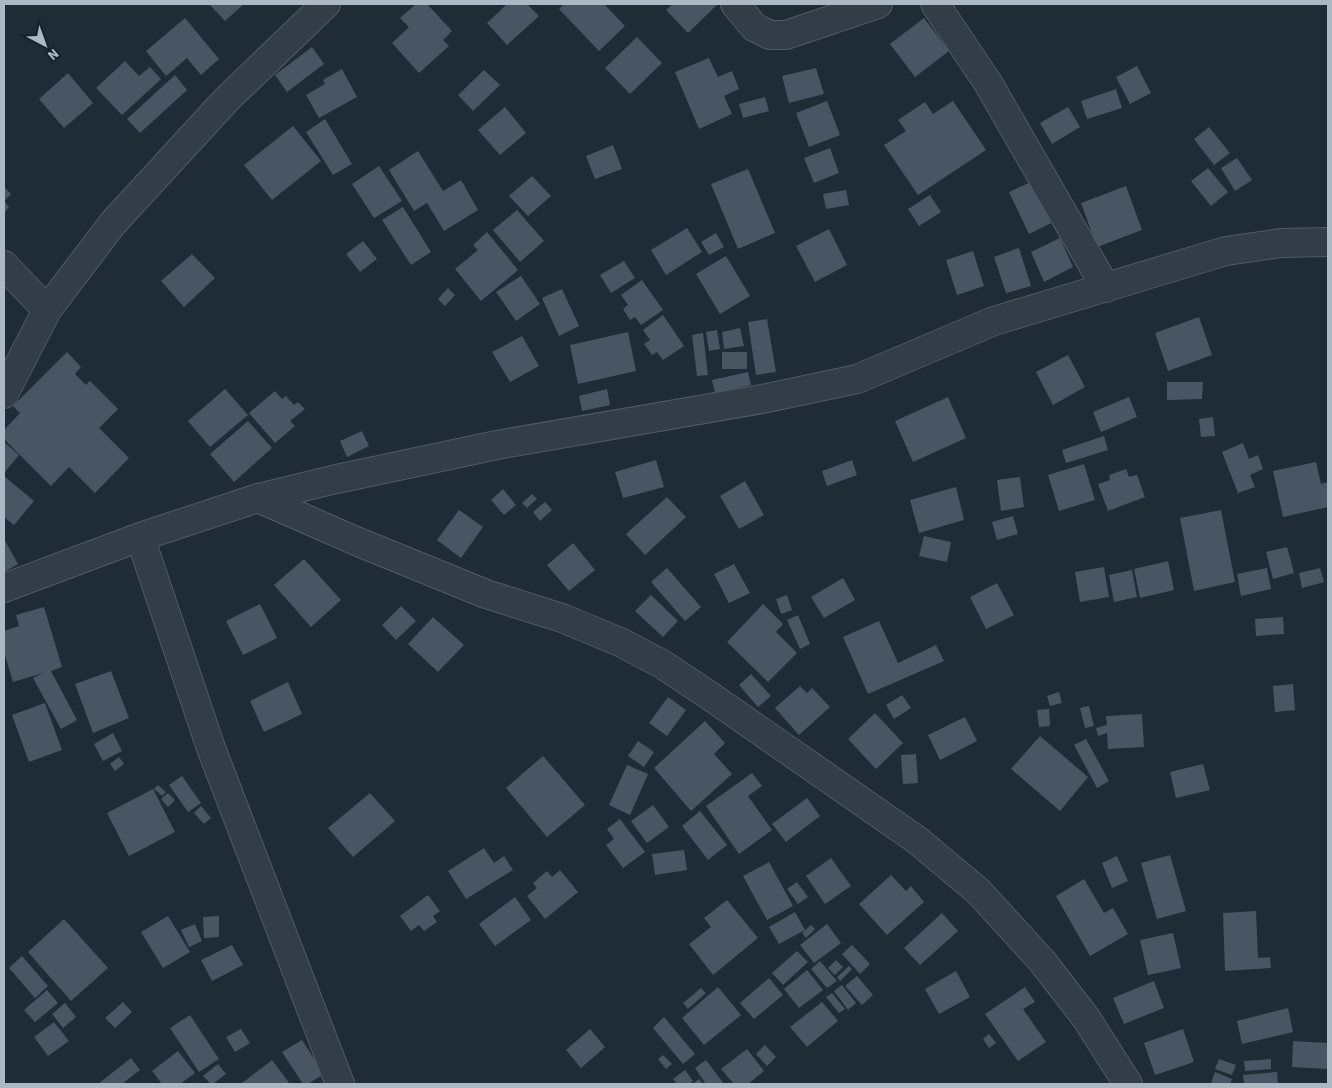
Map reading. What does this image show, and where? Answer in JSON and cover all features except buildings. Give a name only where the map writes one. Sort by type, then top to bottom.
[{"type":"street","points":[[4,394],[47,310],[113,223],[227,99],[326,4]]},
{"type":"street","points":[[735,4],[754,27],[770,35],[786,35],[878,4]]},
{"type":"street","points":[[935,4],[988,83],[1106,288]]},
{"type":"street","points":[[4,588],[140,537],[258,498],[332,480],[497,445],[762,400],[857,378],[994,321],[1226,250],[1281,243],[1328,242]]},
{"type":"street","points":[[4,265],[47,310]]},
{"type":"street","points":[[258,498],[356,541],[486,594],[562,618],[620,642],[662,664],[710,696],[917,840],[979,892],[1047,968],[1086,1018],[1128,1084]]},
{"type":"street","points":[[140,537],[211,748],[340,1084]]}]
